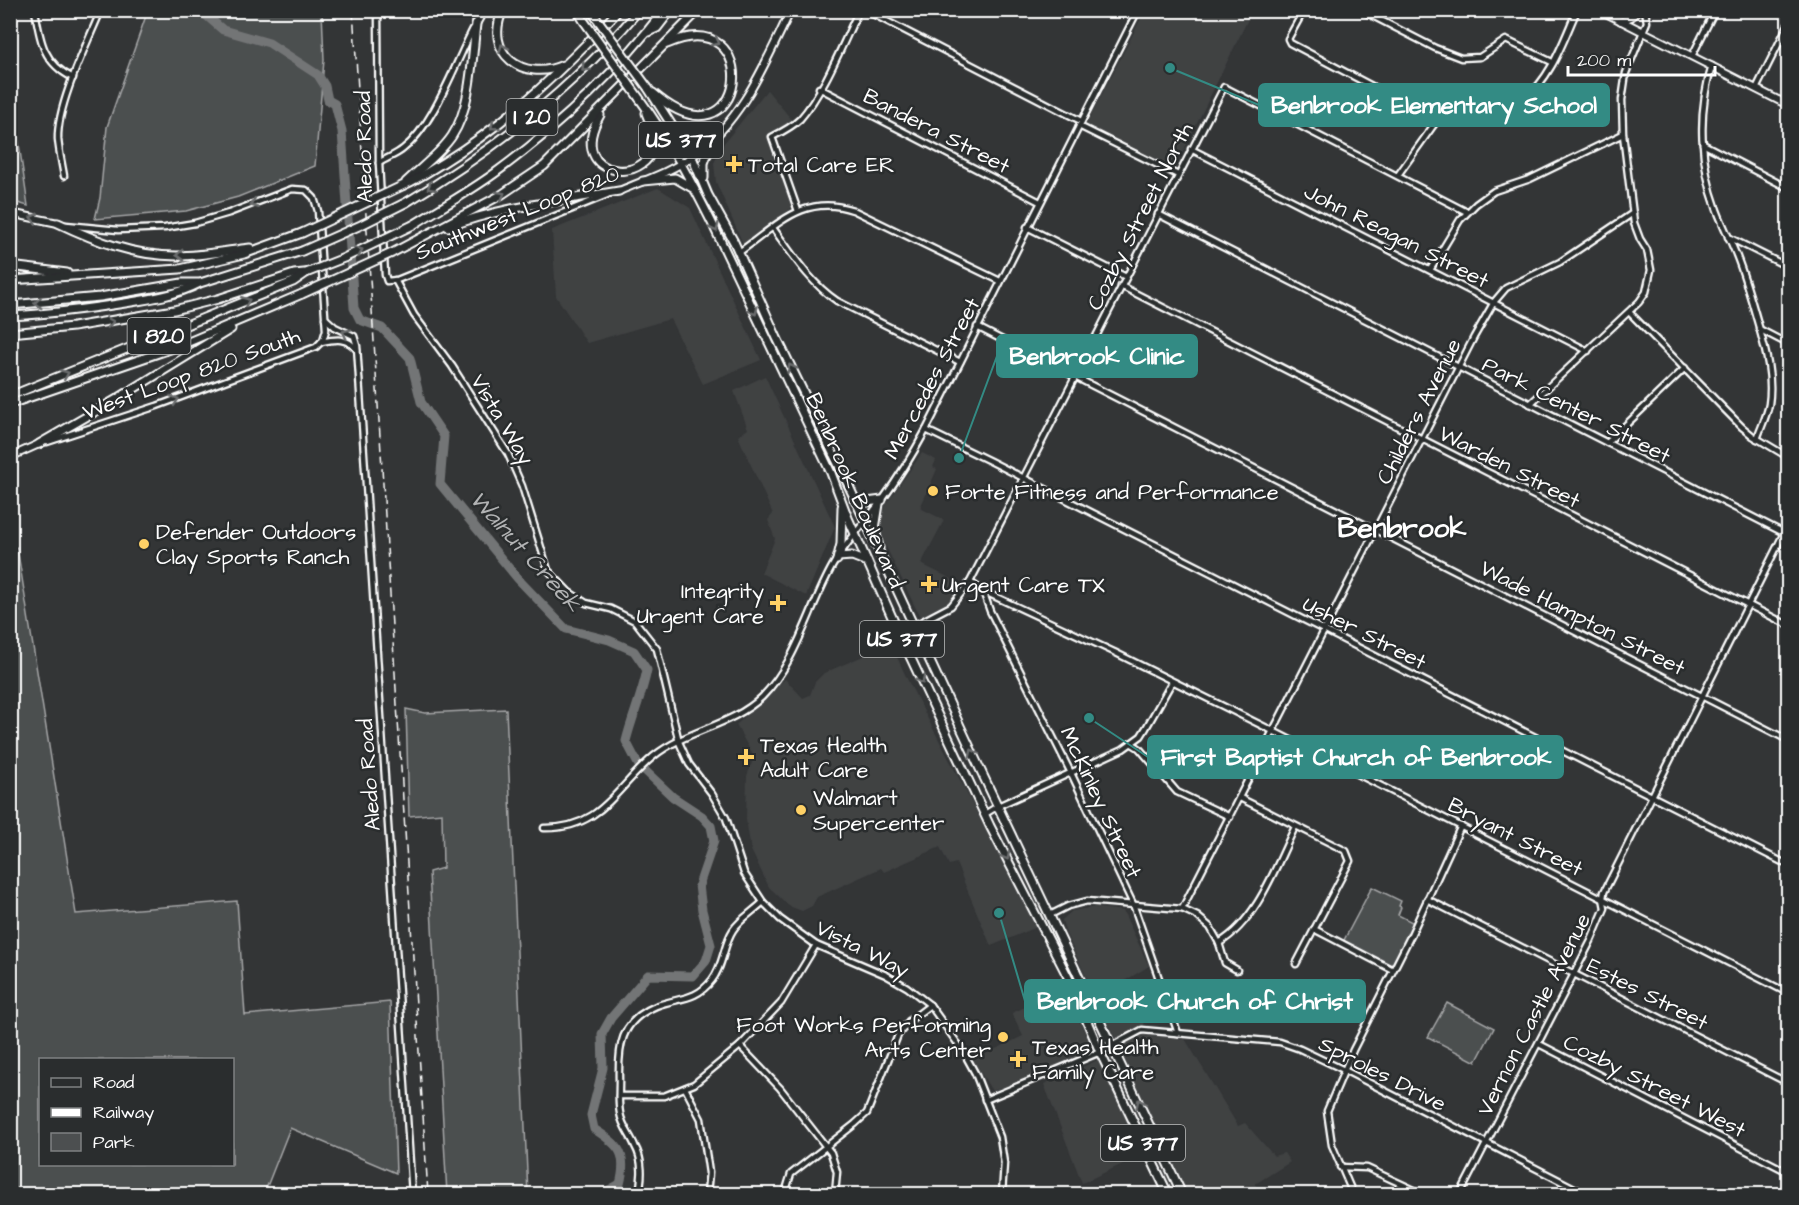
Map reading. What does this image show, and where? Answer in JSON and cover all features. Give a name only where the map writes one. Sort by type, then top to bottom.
[{"type":"highway","points":[[503,10],[497,30],[502,51],[508,60],[518,67],[537,71],[554,69],[570,61]]},
{"type":"highway","points":[[10,280],[180,268],[224,260],[302,233],[404,184],[469,146],[570,61],[619,10]]},
{"type":"highway","name":"I 20","points":[[10,316],[74,311],[185,291],[200,283],[302,251],[361,225],[407,202],[482,155],[569,84],[639,10]]},
{"type":"highway","name":"I 20","points":[[10,333],[123,320],[209,301],[294,274],[306,273],[344,258],[413,225],[496,172],[549,131],[604,80],[648,32],[664,10]]},
{"type":"highway","points":[[648,32],[657,28],[671,10]]},
{"type":"highway","points":[[10,404],[179,346],[252,317],[392,253],[501,195],[544,166],[699,10]]},
{"type":"highway","name":"Benbrook Boulevard","points":[[592,11],[648,88],[692,157],[1182,1194]]},
{"type":"highway","name":"Benbrook Boulevard","points":[[577,12],[640,100],[696,190],[831,473],[867,562],[985,814],[1070,981],[1100,1052],[1167,1194]]},
{"type":"highway","points":[[404,184],[444,146],[461,120],[476,24]]},
{"type":"highway","points":[[648,88],[669,107],[698,115],[723,104],[731,92],[735,68],[725,46],[716,40],[692,35],[680,37],[662,47]]},
{"type":"highway","points":[[603,107],[591,131],[591,149],[603,165],[623,172],[644,163],[651,150],[654,137],[640,100]]},
{"type":"highway","points":[[708,195],[703,173],[706,154],[712,141]]},
{"type":"highway","points":[[643,181],[675,178],[696,190]]},
{"type":"highway","points":[[432,233],[478,216],[618,190]]},
{"type":"highway","points":[[58,224],[112,246],[152,254],[180,256],[259,248]]},
{"type":"highway","points":[[10,266],[82,274]]},
{"type":"highway","name":"I 820","points":[[10,396],[293,282],[306,273]]},
{"type":"highway","name":"I 820","points":[[10,305],[85,299],[182,283],[200,283]]},
{"type":"highway","points":[[39,444],[252,317]]},
{"type":"highway","points":[[772,348],[780,344]]},
{"type":"highway","points":[[854,499],[881,502],[875,529],[880,556]]},
{"type":"highway","points":[[843,505],[838,558],[852,555],[867,562]]},
{"type":"main road","points":[[476,24],[484,10]]},
{"type":"main road","name":"Southwest Loop 820","points":[[618,190],[643,181],[692,157],[712,141],[749,96],[791,10]]},
{"type":"main road","points":[[1600,10],[1788,105]]},
{"type":"main road","points":[[1621,21],[1640,10]]},
{"type":"main road","name":"West Loop 820 South","points":[[10,213],[58,224]]},
{"type":"main road","name":"West Loop 820 South","points":[[10,457],[39,444]]},
{"type":"street","points":[[35,10],[39,37],[52,64],[73,78]]},
{"type":"street","points":[[64,176],[58,138],[62,115],[73,78],[101,10]]},
{"type":"street","name":"Aledo Road","points":[[378,10],[378,163],[387,281]]},
{"type":"street","points":[[798,211],[772,137],[787,130],[800,119],[819,88],[859,10]]},
{"type":"street","points":[[865,10],[1178,175]]},
{"type":"street","name":"Mercedes Street","points":[[679,742],[747,709],[762,697],[792,654],[822,585],[838,558],[881,502],[926,430],[1138,10]]},
{"type":"street","points":[[1304,10],[1288,39],[1289,42],[1437,119],[1451,122],[1468,120],[1520,101],[1535,89],[1552,62],[1577,10]]},
{"type":"street","points":[[1361,10],[1435,48],[1461,58],[1480,57],[1506,40],[1552,62]]},
{"type":"street","points":[[1530,404],[1629,312],[1646,292],[1651,261],[1640,239],[1633,213],[1623,134],[1622,100],[1626,74],[1647,22],[1645,10]]},
{"type":"street","points":[[1692,56],[1715,10]]},
{"type":"street","points":[[378,163],[402,150],[418,134],[432,113],[476,24]]},
{"type":"street","points":[[1756,89],[1788,25]]},
{"type":"street","points":[[1712,66],[1703,102],[1703,144],[1708,181],[1747,286],[1768,364],[1770,387],[1767,411],[1757,439]]},
{"type":"street","name":"Cozby Street North","points":[[913,626],[951,606],[970,582],[1224,87],[1398,175]]},
{"type":"street","name":"Bandera Street","points":[[819,88],[1040,202]]},
{"type":"street","points":[[1437,119],[1398,175],[1467,212]]},
{"type":"street","points":[[1430,270],[1452,231],[1467,212],[1494,191],[1530,179],[1623,134]]},
{"type":"street","points":[[1703,144],[1788,188]]},
{"type":"street","name":"John Reagan Street","points":[[1191,149],[1588,351]]},
{"type":"street","name":"West Loop 820 South","points":[[39,444],[70,436],[157,406],[316,347],[325,335],[326,318],[318,212],[314,198],[306,190],[292,189],[220,216],[165,228],[102,230],[58,224]]},
{"type":"street","name":"Southwest Loop 820","points":[[387,281],[395,280],[618,190]]},
{"type":"street","points":[[738,253],[798,211],[809,206],[825,204],[854,210],[1000,281]]},
{"type":"street","name":"Park Center Street","points":[[1158,213],[1786,534]]},
{"type":"street","name":"Childers Avenue","points":[[1182,909],[1494,302],[1513,283],[1560,262],[1633,213]]},
{"type":"street","points":[[1027,227],[1126,277]]},
{"type":"street","points":[[773,228],[812,280],[825,293],[960,362]]},
{"type":"street","points":[[1728,237],[1788,267]]},
{"type":"street","name":"Vista Way","points":[[395,280],[414,315],[452,366],[508,454],[522,486],[548,570],[569,592],[586,603],[611,609],[635,621],[657,649],[679,742],[689,764],[712,794],[726,818],[744,873],[763,902],[780,919],[816,945],[886,975],[907,987],[930,1005],[963,1051],[975,1073],[1000,1137],[1004,1162],[1002,1194]]},
{"type":"street","name":"Warden Street","points":[[1121,286],[1788,625]]},
{"type":"street","points":[[1629,312],[1742,427],[1757,439],[1788,457]]},
{"type":"street","points":[[326,318],[335,327],[354,336],[358,352]]},
{"type":"street","name":"Wade Hampton Street","points":[[977,327],[1788,740]]},
{"type":"street","points":[[1759,329],[1788,344]]},
{"type":"street","points":[[321,342],[345,340],[358,352]]},
{"type":"street","name":"Aledo Road","points":[[358,352],[412,1194]]},
{"type":"street","points":[[1607,443],[1685,368]]},
{"type":"street","name":"Usher Street","points":[[926,430],[1788,865]]},
{"type":"street","name":"Vernon Castle Avenue","points":[[1460,1194],[1575,974],[1605,908],[1604,892],[1748,604],[1786,534],[1788,525]]},
{"type":"street","name":"Bryant Street","points":[[970,582],[983,591],[1083,637],[1273,731],[1788,993]]},
{"type":"street","name":"McKinley Street","points":[[983,591],[990,611],[1133,904],[1178,1033]]},
{"type":"street","points":[[985,814],[1123,749],[1141,736],[1172,682]]},
{"type":"street","points":[[544,828],[578,824],[604,806],[659,752],[679,742]]},
{"type":"street","points":[[1131,743],[1139,748],[1177,792],[1230,817]]},
{"type":"street","points":[[1240,798],[1346,851],[1349,856],[1350,861],[1296,964]]},
{"type":"street","points":[[1353,1194],[1332,1146],[1328,1111],[1344,1070],[1461,826]]},
{"type":"street","points":[[1219,943],[1236,932],[1248,918],[1295,827]]},
{"type":"street","name":"Estes Street","points":[[1427,899],[1788,1083]]},
{"type":"street","points":[[1050,915],[1068,906],[1087,901],[1182,909],[1197,915],[1210,927],[1219,943],[1225,963],[1237,970]]},
{"type":"street","points":[[638,1194],[642,1173],[640,1159],[624,1126],[620,1112],[618,1052],[623,1035],[633,1021],[644,1012],[657,1005],[688,999],[701,992],[719,968],[734,929],[763,902]]},
{"type":"street","points":[[1314,929],[1393,970]]},
{"type":"street","points":[[619,1095],[664,1096],[694,1084],[740,1046],[781,1004],[816,945]]},
{"type":"street","points":[[786,1190],[791,1174],[867,1113],[898,1035],[909,1021],[930,1005]]},
{"type":"street","name":"Sproles Drive","points":[[985,1100],[1100,1052],[1142,1030],[1280,1042],[1299,1048],[1344,1070],[1587,1194]]},
{"type":"street","name":"Cozby Street West","points":[[1539,1044],[1788,1172]]},
{"type":"street","points":[[740,1046],[780,1088],[831,1153],[837,1172],[835,1194]]},
{"type":"street","points":[[685,1088],[701,1119],[709,1173],[706,1194]]},
{"type":"street","points":[[1340,1167],[1367,1168],[1423,1194]]},
{"type":"shaded area","points":[[1145,11],[1252,11],[1174,170],[1086,125]]},
{"type":"shaded area","points":[[767,90],[792,120],[769,137],[772,153],[793,207],[744,246],[716,182],[714,163],[724,143]]},
{"type":"shaded area","points":[[658,188],[690,208],[761,360],[703,384],[670,319],[587,343],[556,296],[552,230]]},
{"type":"shaded area","points":[[765,376],[835,527],[806,596],[761,573],[775,539],[768,520],[773,514],[738,436],[748,429],[734,391]]},
{"type":"shaded area","points":[[922,453],[936,460],[933,467],[937,469],[920,508],[944,520],[921,564],[964,585],[953,600],[920,617],[878,530],[878,521],[883,509]]},
{"type":"shaded area","points":[[891,644],[908,681],[1037,927],[991,946],[956,863],[949,865],[940,847],[884,872],[881,868],[817,897],[812,906],[802,911],[789,906],[769,887],[751,850],[746,819],[747,776],[754,757],[736,725],[785,679],[803,698],[810,695],[815,682],[824,673]]},
{"type":"shaded area","points":[[1094,907],[1123,911],[1149,966],[1126,980],[1147,1032],[1185,1039],[1238,1126],[1245,1123],[1274,1156],[1284,1153],[1290,1162],[1255,1184],[1262,1194],[1188,1194],[1162,1146],[1066,934],[1062,920],[1072,911]]},
{"type":"shaded area","points":[[1065,989],[1093,1050],[1056,1069],[992,1091],[973,1060],[1023,1036],[1012,1013]]},
{"type":"shaded area","points":[[1098,1060],[1144,1154],[1082,1183],[1044,1084]]},
{"type":"green space","points":[[148,10],[322,11],[324,60],[315,166],[238,197],[186,211],[95,219],[100,198],[107,127]]},
{"type":"green space","points":[[11,89],[28,206],[11,201]]},
{"type":"green space","points":[[17,547],[76,914],[237,901],[245,1015],[390,1002],[396,1173],[290,1128],[264,1194],[11,1194],[10,550]]},
{"type":"green space","points":[[406,709],[425,713],[506,709],[528,1194],[447,1194],[429,872],[443,868],[442,813],[409,816]]},
{"type":"green space","points":[[1372,887],[1401,901],[1398,915],[1414,923],[1392,968],[1343,942]]},
{"type":"green space","points":[[1447,1003],[1494,1028],[1476,1062],[1428,1037]]},
{"type":"waterway","name":"Walnut Creek","points":[[200,10],[223,30],[269,43],[318,75],[325,86],[328,100],[335,104],[342,131],[354,308],[360,320],[382,328],[410,358],[421,402],[444,436],[440,484],[518,579],[566,629],[609,640],[634,651],[647,670],[626,741],[638,764],[673,797],[702,816],[711,826],[714,841],[699,885],[702,910],[711,945],[706,961],[693,976],[648,975],[611,1018],[602,1034],[603,1068],[591,1115],[594,1129],[615,1145],[622,1157],[623,1165],[620,1184],[602,1194]]},
{"type":"railway","points":[[353,10],[428,1194]]},
{"type":"place","name":"Benbrook Elementary School","points":[[1170,68]]},
{"type":"place","name":"Total Care ER","points":[[734,164]]},
{"type":"place","name":"Benbrook Clinic","points":[[959,458]]},
{"type":"place","name":"Forte Fitness and Performance","points":[[933,491]]},
{"type":"place","name":"Defender Outdoors Clay Sports Ranch","points":[[144,544]]},
{"type":"place","name":"Urgent Care TX","points":[[929,584]]},
{"type":"place","name":"Integrity Urgent Care","points":[[778,603]]},
{"type":"place","name":"First Baptist Church of Benbrook","points":[[1089,718]]},
{"type":"place","name":"Texas Health Adult Care","points":[[746,757]]},
{"type":"place","name":"Walmart Supercenter","points":[[801,810]]},
{"type":"place","name":"Benbrook Church of Christ","points":[[999,913]]},
{"type":"place","name":"Foot Works Performing Arts Center","points":[[1003,1037]]},
{"type":"place","name":"Texas Health Family Care","points":[[1018,1059]]},
{"type":"district","name":"Benbrook","points":[[1402,527]]}]
